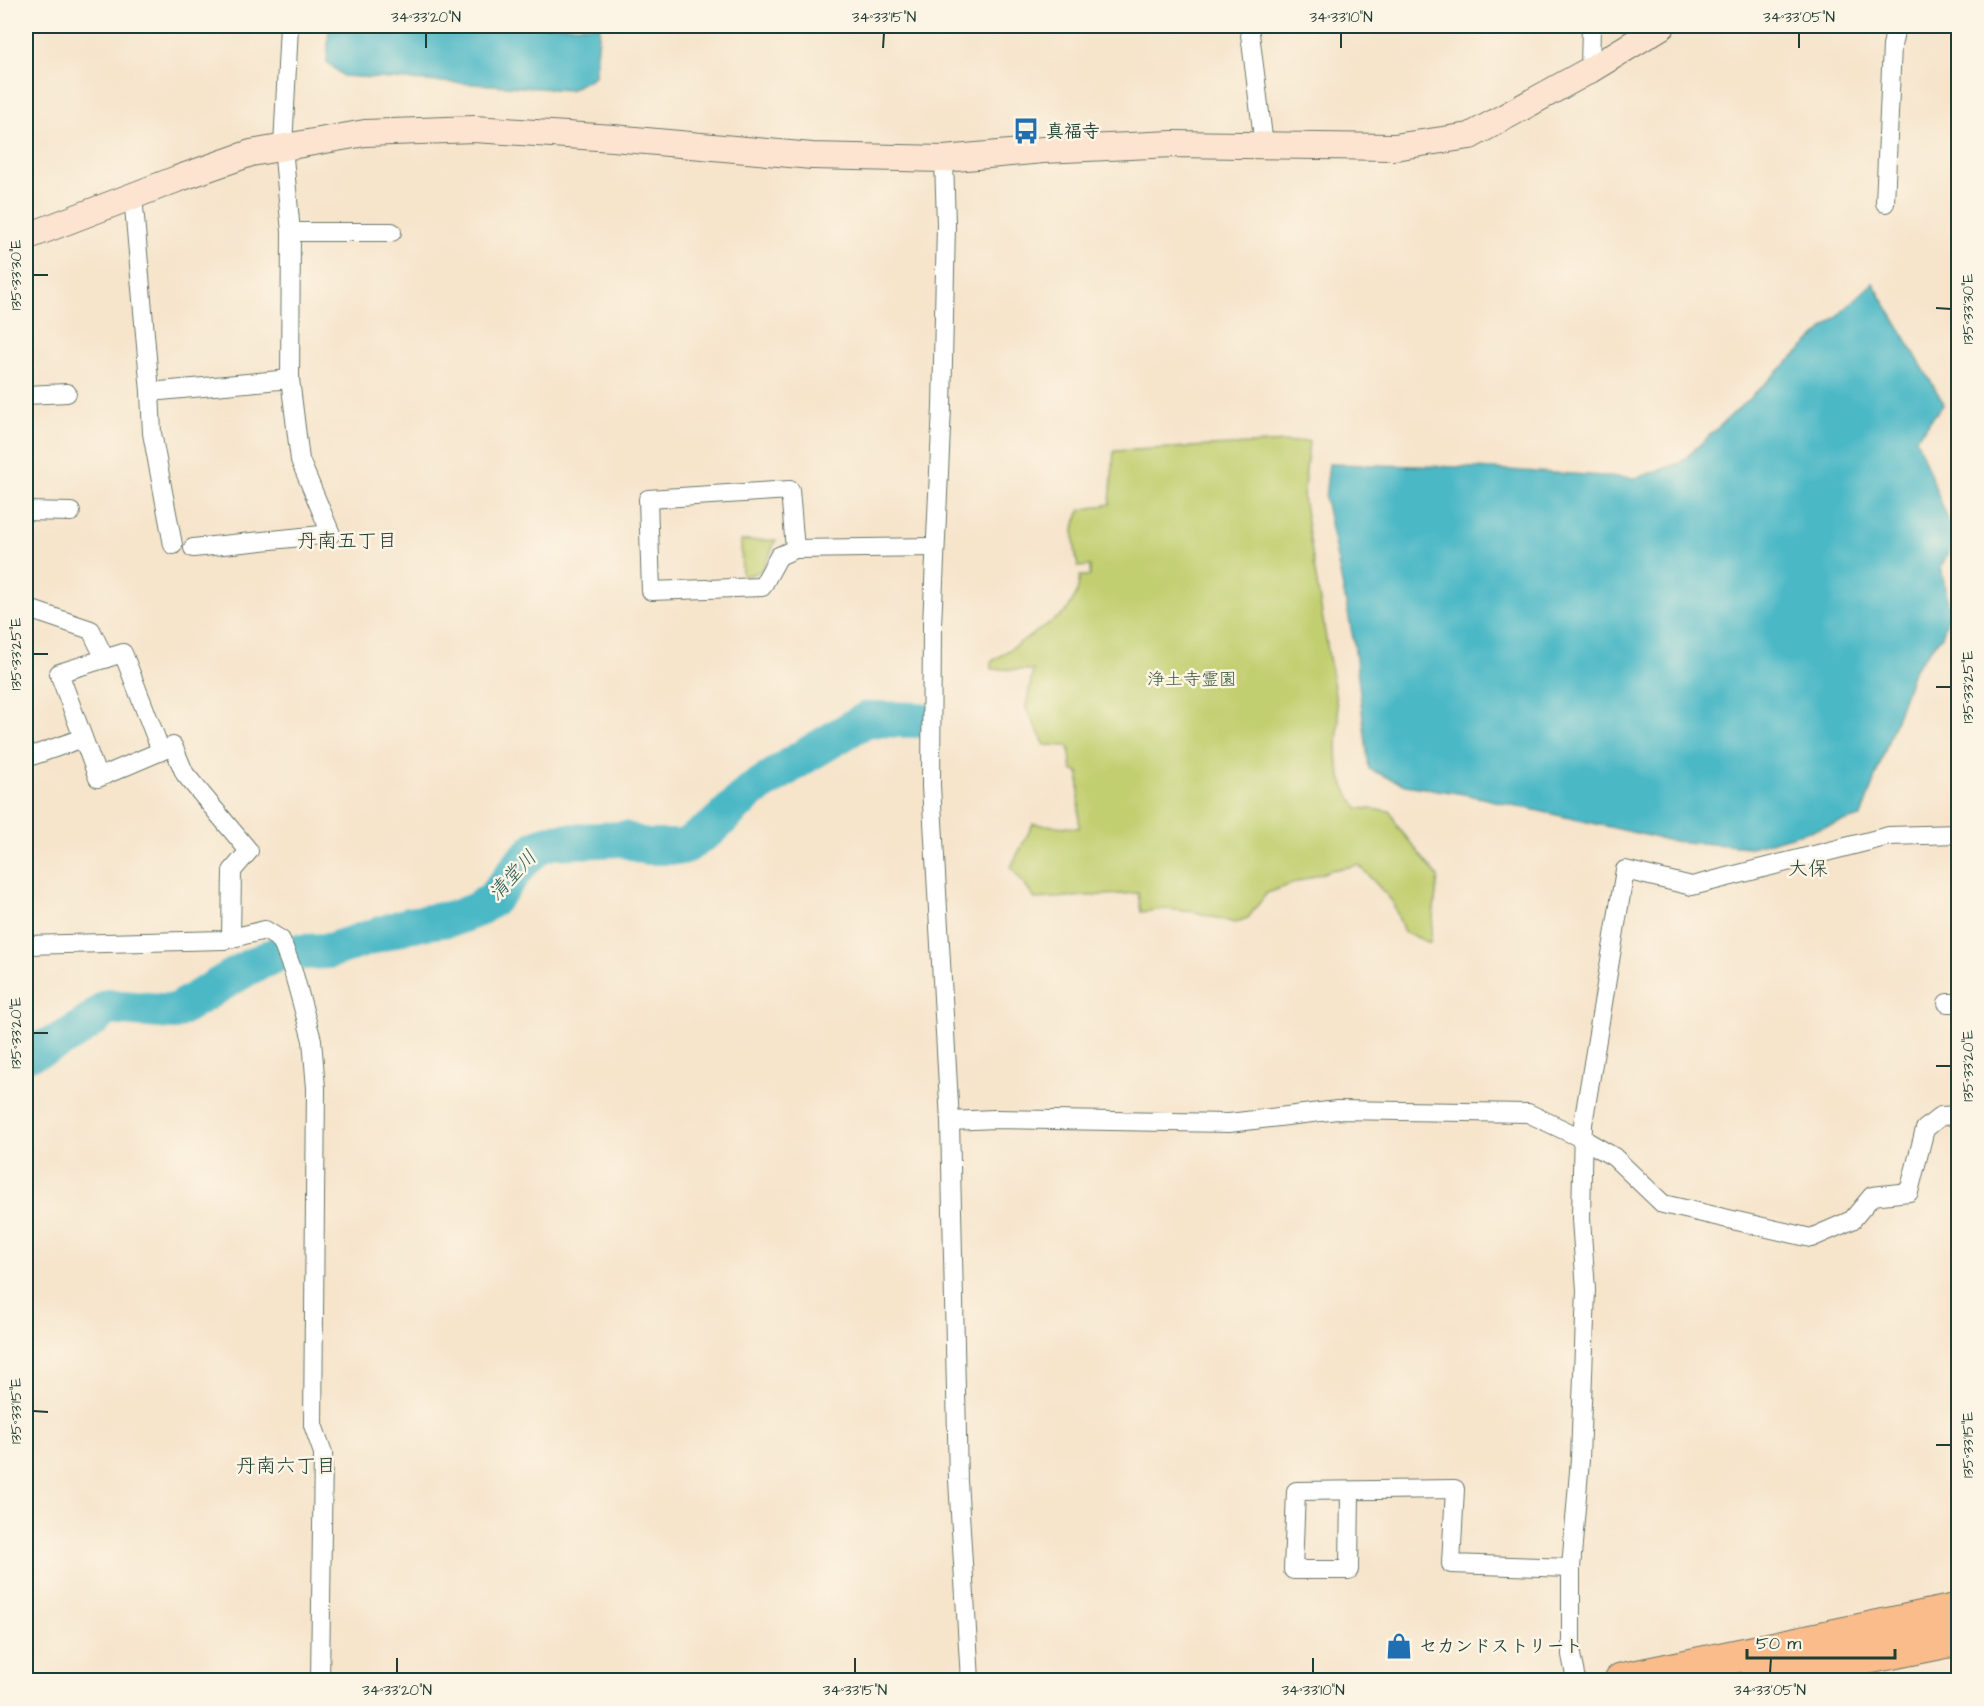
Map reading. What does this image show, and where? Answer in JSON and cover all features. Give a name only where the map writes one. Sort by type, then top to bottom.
[{"type":"highway","points":[[1621,1680],[1959,1610]]},
{"type":"highway","points":[[1756,1680],[1959,1639]]},
{"type":"street","points":[[193,548],[330,534],[300,460],[290,379],[291,232],[283,147],[289,26]]},
{"type":"street","points":[[1249,26],[1264,145]]},
{"type":"street","points":[[1590,26],[1590,70]]},
{"type":"street","points":[[26,237],[133,195],[251,153],[365,133],[474,129],[613,138],[812,156],[944,159],[1042,150],[1161,144],[1394,147],[1470,136],[1590,70],[1662,26]]},
{"type":"street","points":[[1885,203],[1892,46],[1896,26]]},
{"type":"street","points":[[944,159],[946,225],[942,384],[934,547],[931,786],[950,1121],[958,1480],[970,1680]]},
{"type":"street","points":[[133,195],[152,433],[173,545]]},
{"type":"street","points":[[291,232],[392,232]]},
{"type":"street","points":[[150,392],[290,379]]},
{"type":"street","points":[[26,394],[67,393]]},
{"type":"street","points":[[795,549],[790,490],[648,499],[651,591],[762,587],[779,556],[795,549],[934,547]]},
{"type":"street","points":[[26,511],[71,512]]},
{"type":"street","points":[[26,608],[91,630],[105,658]]},
{"type":"street","points":[[161,751],[123,653],[59,673],[98,778],[161,751],[172,746],[185,774],[249,851],[232,871],[231,939]]},
{"type":"street","points":[[26,758],[83,738]]},
{"type":"street","points":[[1576,1680],[1571,1655],[1571,1568],[1580,1459],[1586,1290],[1581,1219],[1582,1124],[1625,870],[1692,886],[1889,836],[1959,834]]},
{"type":"street","points":[[26,945],[231,939],[265,930],[281,940],[312,1040],[316,1088],[313,1425],[323,1453],[320,1680]]},
{"type":"street","points":[[950,1121],[995,1119],[1229,1123],[1337,1110],[1528,1113],[1583,1139],[1614,1157],[1663,1204],[1811,1238],[1852,1220],[1872,1196],[1909,1192],[1925,1129],[1941,1116],[1959,1115]]},
{"type":"street","points":[[1350,1491],[1349,1570],[1293,1570],[1296,1491],[1455,1489],[1451,1564],[1571,1568]]},
{"type":"green space","name":"浄土寺霊園","points":[[1309,441],[1303,497],[1339,719],[1338,766],[1350,798],[1358,808],[1390,811],[1398,827],[1438,877],[1430,943],[1404,932],[1392,901],[1359,865],[1331,870],[1267,893],[1248,918],[1235,923],[1195,912],[1166,909],[1141,912],[1138,893],[1035,899],[1011,867],[1033,824],[1079,828],[1079,773],[1072,770],[1069,746],[1045,745],[1026,708],[1033,670],[991,669],[991,662],[1066,612],[1077,593],[1080,576],[1090,576],[1090,566],[1078,567],[1074,538],[1075,524],[1081,510],[1110,504],[1114,451]]},
{"type":"green space","points":[[776,540],[765,565],[757,573],[742,576],[741,541]]},
{"type":"water","points":[[329,26],[600,26],[595,76],[570,90],[343,76],[327,62]]},
{"type":"water","points":[[1873,283],[1944,404],[1916,438],[1955,538],[1941,567],[1950,611],[1942,636],[1914,669],[1861,817],[1751,847],[1671,841],[1464,794],[1405,785],[1369,769],[1354,643],[1325,498],[1329,464],[1460,467],[1636,478],[1680,463]]},
{"type":"waterway","name":"清堂川","points":[[26,1054],[70,1035],[108,1007],[174,1012],[249,967],[280,953],[329,951],[408,925],[455,918],[476,910],[493,899],[522,862],[538,847],[551,842],[623,839],[646,847],[684,847],[712,828],[750,792],[867,719],[920,720]]},
{"type":"place","name":"真福寺","points":[[1026,131]]},
{"type":"place","name":"セカンドストリート","points":[[1399,1646]]},
{"type":"district","name":"丹南五丁目","points":[[347,540]]},
{"type":"district","name":"大保","points":[[1808,868]]},
{"type":"district","name":"丹南六丁目","points":[[286,1465]]}]
